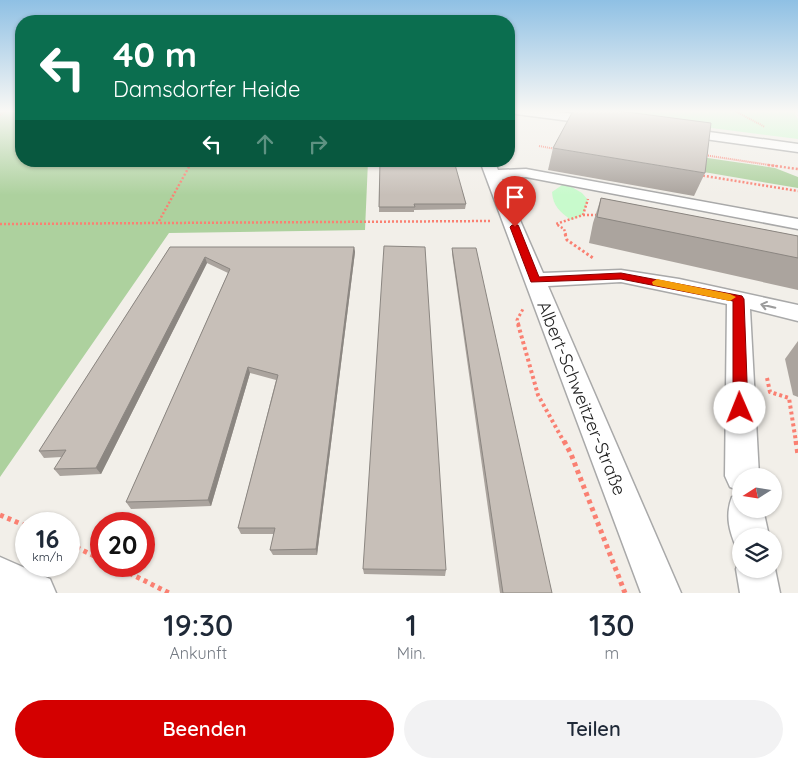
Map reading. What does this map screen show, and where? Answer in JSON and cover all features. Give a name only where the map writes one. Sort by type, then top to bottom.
[{"type":"street","points":[[729,139],[798,148]]},
{"type":"street","name":"Albert-Schweitzer-Straße","points":[[661,593],[531,292],[511,221],[490,168],[566,180],[798,224]]},
{"type":"street","points":[[531,292],[621,276],[798,313]]},
{"type":"street","points":[[738,299],[742,468]]},
{"type":"street","points":[[0,577],[36,593]]},
{"type":"street","points":[[758,578],[760,593]]},
{"type":"path","points":[[539,146],[557,149]]},
{"type":"path","points":[[698,154],[798,169]]},
{"type":"path","points":[[158,222],[189,167]]},
{"type":"path","points":[[694,174],[798,191]]},
{"type":"path","points":[[566,180],[565,183],[582,192],[594,204]]},
{"type":"path","points":[[583,215],[588,200]]},
{"type":"path","points":[[606,216],[583,215],[556,224],[564,229],[567,240],[621,276]]},
{"type":"path","points":[[0,224],[511,221]]},
{"type":"path","points":[[531,292],[517,320],[538,395],[571,454],[625,593]]},
{"type":"path","points":[[767,374],[770,392],[789,398],[798,454]]},
{"type":"path","points":[[0,515],[15,521]]},
{"type":"path","points":[[137,577],[169,593]]},
{"type":"green space","points":[[0,139],[15,139],[15,167],[368,167],[365,230],[169,233],[0,477]]},
{"type":"green space","points":[[694,156],[775,168],[798,177],[798,188],[692,170]]},
{"type":"green space","points":[[565,183],[582,193],[588,200],[583,215],[571,220],[558,208],[552,192]]},
{"type":"building","points":[[558,139],[709,139],[705,173],[553,148]]},
{"type":"building","points":[[380,167],[456,167],[466,204],[414,204],[415,207],[379,207]]},
{"type":"building","points":[[601,198],[798,236],[798,258],[597,217]]},
{"type":"building","points":[[384,246],[425,247],[446,570],[363,569]]},
{"type":"building","points":[[170,247],[354,247],[316,549],[270,550],[275,528],[238,528],[278,375],[248,367],[208,500],[126,502],[230,269],[205,257],[96,468],[54,469],[66,450],[39,451]]},
{"type":"building","points":[[452,248],[476,248],[552,593],[503,593]]},
{"type":"slow traffic","points":[[657,282],[730,297]]},
{"type":"route","points":[[515,227],[535,280],[621,276],[738,299],[740,408]]}]
